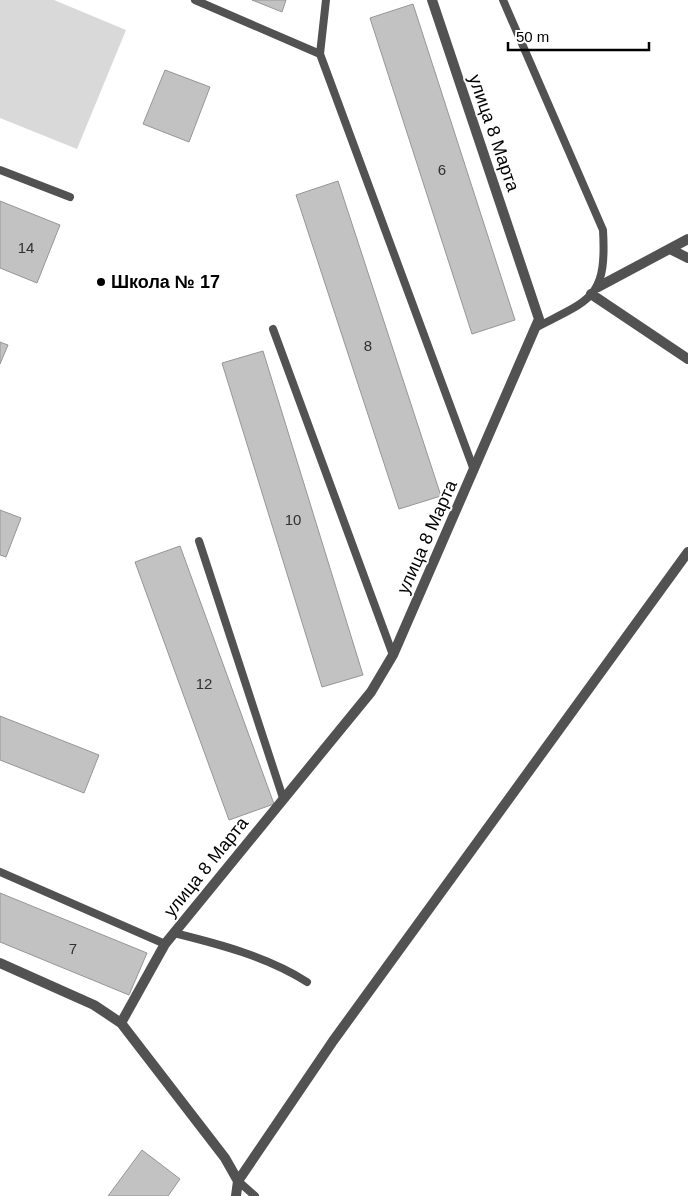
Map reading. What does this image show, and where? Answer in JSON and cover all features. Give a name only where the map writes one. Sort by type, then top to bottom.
[{"type":"street","name":"улица 8 Марта","points":[[121,1023],[165,944],[371,692],[393,655],[539,319],[432,0]]},
{"type":"street","points":[[688,239],[595,290],[688,359]]},
{"type":"street","points":[[670,248],[688,258]]},
{"type":"street","points":[[236,1196],[238,1181],[333,1041],[688,552]]},
{"type":"street","points":[[0,963],[94,1004],[121,1023],[226,1158],[238,1181]]},
{"type":"lane","points":[[195,0],[320,54]]},
{"type":"lane","points":[[326,0],[320,54],[474,470]]},
{"type":"lane","points":[[503,0],[603,230],[605,261],[595,290],[584,303],[535,328]]},
{"type":"lane","points":[[0,170],[70,197]]},
{"type":"lane","points":[[273,329],[393,655]]},
{"type":"lane","points":[[198,541],[283,798]]},
{"type":"lane","points":[[0,872],[165,944]]},
{"type":"lane","points":[[174,933],[208,942],[285,968],[306,982]]},
{"type":"lane","points":[[238,1181],[255,1196]]},
{"type":"shaded area","points":[[0,0],[54,0],[126,30],[77,149],[0,118]]},
{"type":"building","points":[[252,0],[286,0],[282,12]]},
{"type":"building","points":[[413,4],[515,320],[472,334],[370,18]]},
{"type":"building","points":[[165,70],[210,87],[189,142],[143,124]]},
{"type":"building","points":[[338,181],[441,496],[399,509],[296,195]]},
{"type":"building","points":[[0,201],[60,225],[37,283],[0,268]]},
{"type":"building","points":[[0,342],[8,345],[0,364]]},
{"type":"building","points":[[263,351],[363,675],[322,687],[222,363]]},
{"type":"building","points":[[0,510],[21,518],[6,557],[0,555]]},
{"type":"building","points":[[180,546],[274,804],[229,820],[135,562]]},
{"type":"building","points":[[0,716],[99,755],[84,793],[0,760]]},
{"type":"building","points":[[0,893],[147,953],[129,995],[0,942]]},
{"type":"building","points":[[142,1150],[180,1179],[168,1196],[108,1196]]},
{"type":"place","name":"Школа № 17","points":[[101,282]]}]
